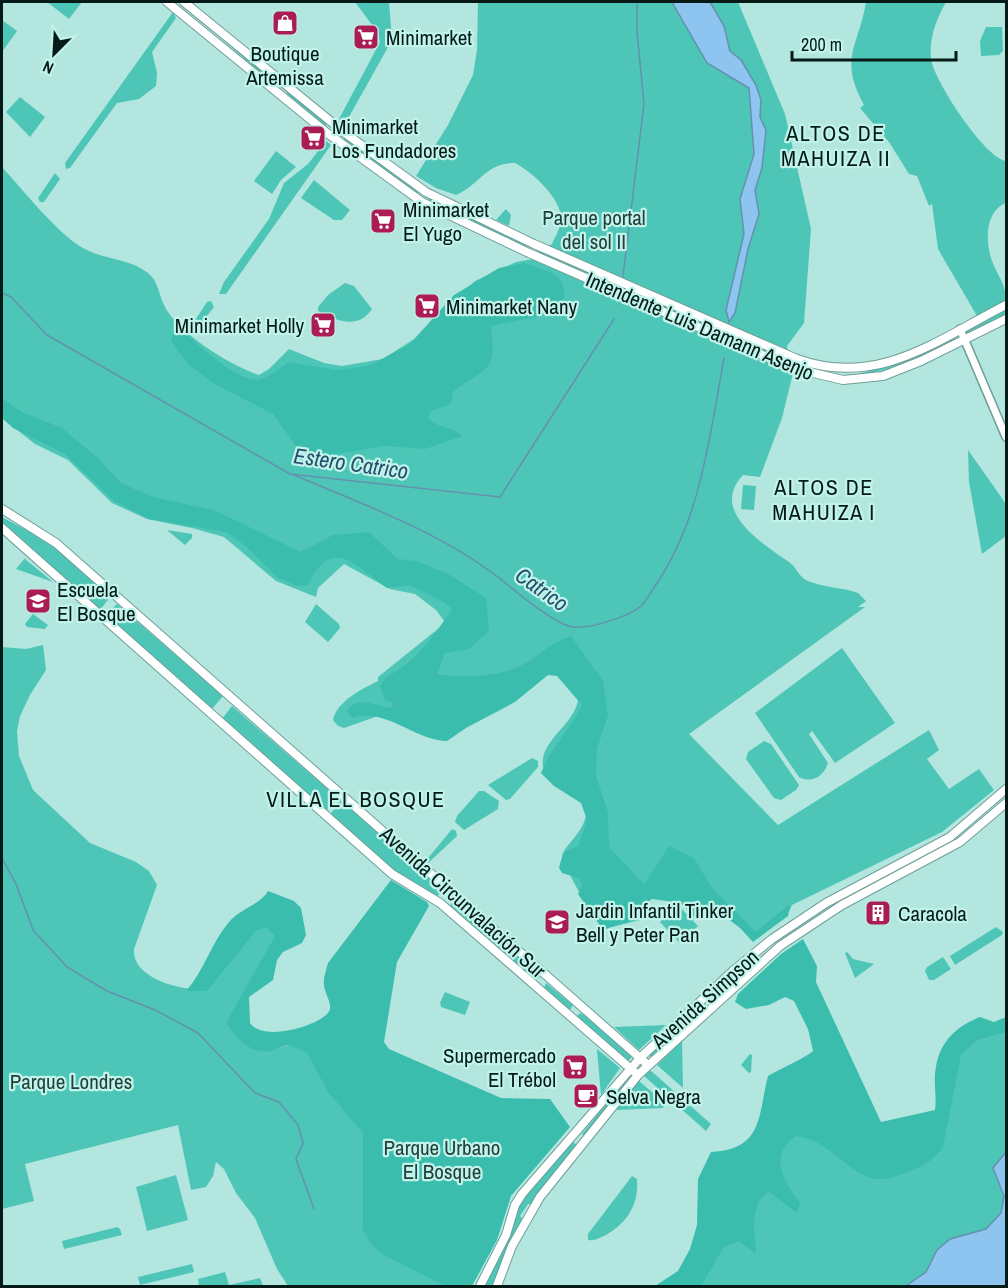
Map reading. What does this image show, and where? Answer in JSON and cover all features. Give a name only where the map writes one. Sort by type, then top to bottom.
[{"type":"main road","name":"Intendente Luis Damann Asenjo","points":[[167,2],[321,128],[398,187],[452,218],[792,368],[820,377],[850,381],[883,376],[921,362],[1006,319]]},
{"type":"main road","name":"Intendente Luis Damann Asenjo","points":[[184,2],[343,132],[412,183],[444,202],[797,359],[825,366],[863,368],[894,362],[1006,305]]},
{"type":"main road","name":"Avenida Circunvalación Sur","points":[[2,509],[56,543],[648,1065]]},
{"type":"main road","name":"Avenida Circunvalación Sur","points":[[2,528],[392,874],[440,903],[638,1075]]},
{"type":"main road","name":"Avenida Simpson","points":[[480,1287],[506,1235],[517,1201],[640,1058],[734,970],[772,939],[826,903],[919,855],[966,826],[1006,789]]},
{"type":"main road","name":"Avenida Simpson","points":[[497,1287],[512,1246],[540,1197],[648,1065],[780,946],[832,911],[916,868],[974,832],[1006,802]]},
{"type":"main road","points":[[966,826],[974,832]]},
{"type":"main road","points":[[734,970],[740,981]]},
{"type":"street","points":[[960,329],[1006,438]]},
{"type":"green space","points":[[47,2],[82,2],[69,19]]},
{"type":"green space","points":[[355,2],[389,2],[392,40],[345,124],[339,119],[380,42],[378,33]]},
{"type":"green space","name":"Parque portal del sol II","points":[[478,2],[738,2],[785,114],[811,229],[804,323],[787,346],[789,358],[816,371],[840,374],[840,376],[794,369],[782,418],[760,477],[743,475],[734,488],[732,501],[735,513],[743,525],[792,564],[805,580],[858,593],[866,601],[858,607],[865,607],[689,734],[778,825],[929,730],[939,750],[927,759],[949,789],[979,769],[994,790],[942,832],[792,905],[789,912],[756,934],[710,889],[642,893],[640,920],[612,927],[588,905],[573,881],[563,856],[564,851],[584,823],[586,810],[575,795],[544,771],[545,752],[570,718],[578,700],[558,675],[547,672],[378,716],[344,728],[338,726],[333,720],[335,713],[345,701],[378,681],[378,677],[439,628],[444,621],[436,610],[415,594],[390,589],[344,564],[318,588],[316,597],[276,581],[224,537],[147,519],[112,503],[68,460],[35,444],[2,418],[2,167],[41,211],[73,242],[91,252],[133,264],[148,273],[152,276],[170,315],[180,326],[220,356],[259,375],[269,369],[289,349],[324,363],[342,366],[383,359],[414,339],[475,281],[516,262],[533,259],[538,251],[552,244],[561,221],[557,204],[538,180],[515,163],[497,166],[456,195],[436,188],[416,176],[448,125],[473,75],[477,50]]},
{"type":"green space","points":[[866,2],[946,2],[932,36],[931,59],[934,70],[974,133],[997,157],[1006,161],[1006,203],[999,207],[990,220],[988,245],[994,266],[1003,284],[1006,300],[977,316],[938,249],[932,204],[929,206],[917,176],[909,174],[889,142],[860,108],[864,105],[856,89],[851,63]]},
{"type":"green space","points":[[190,11],[277,82],[277,84],[273,84]]},
{"type":"green space","points":[[173,12],[176,18],[152,52],[157,73],[156,86],[139,99],[117,103],[70,168],[66,169],[65,163]]},
{"type":"green space","points":[[2,20],[17,31],[2,52]]},
{"type":"green space","points":[[986,27],[1002,27],[1003,51],[999,55],[981,56],[980,41]]},
{"type":"green space","points":[[287,92],[328,123],[325,126],[287,95]]},
{"type":"green space","points":[[20,97],[45,117],[30,137],[6,112]]},
{"type":"green space","points":[[344,137],[417,190],[418,194],[344,142]]},
{"type":"green space","points":[[326,141],[331,145],[226,294],[219,294],[224,282],[269,219],[284,183],[308,164]]},
{"type":"green space","points":[[276,151],[296,167],[281,180],[272,194],[254,181]]},
{"type":"green space","points":[[55,173],[60,179],[44,202],[40,202],[38,198]]},
{"type":"green space","points":[[314,180],[350,210],[342,220],[334,220],[301,198]]},
{"type":"green space","points":[[431,198],[526,244],[526,247],[429,202]]},
{"type":"green space","points":[[506,209],[511,215],[509,226],[496,220]]},
{"type":"green space","points":[[524,263],[558,278],[564,289],[564,298],[535,317],[491,326],[493,353],[487,367],[453,392],[451,404],[431,411],[428,418],[435,424],[454,430],[463,436],[425,449],[386,446],[318,457],[298,449],[273,414],[216,385],[188,364],[171,341],[176,325],[229,369],[252,379],[265,378],[289,362],[337,370],[368,366],[409,345],[454,295],[499,268]]},
{"type":"green space","points":[[345,283],[354,286],[372,309],[360,320],[346,322],[318,311],[318,307],[328,295]]},
{"type":"green space","points":[[211,301],[214,307],[195,331],[192,325],[207,302]]},
{"type":"green space","points":[[1006,308],[1006,314],[965,334],[964,330]]},
{"type":"green space","points":[[957,338],[939,351],[924,357],[891,368],[850,376],[895,364]]},
{"type":"green space","points":[[2,398],[22,412],[62,428],[97,457],[121,483],[153,497],[214,510],[301,552],[333,535],[369,532],[398,559],[417,561],[450,575],[486,598],[489,631],[469,649],[445,653],[437,674],[470,676],[504,672],[524,664],[556,642],[571,636],[603,681],[608,715],[597,749],[596,776],[608,812],[609,847],[644,884],[669,846],[694,858],[712,888],[756,932],[790,904],[788,916],[753,942],[740,928],[718,911],[701,919],[694,917],[681,903],[652,899],[643,906],[643,916],[603,930],[578,894],[582,885],[579,878],[562,873],[559,868],[563,853],[578,846],[587,820],[581,803],[554,786],[541,773],[582,705],[557,676],[548,675],[515,702],[466,728],[447,741],[423,736],[389,720],[377,717],[352,718],[347,711],[356,703],[362,702],[392,708],[392,702],[385,700],[380,686],[382,682],[422,649],[452,609],[444,602],[410,585],[387,588],[344,559],[335,558],[326,561],[308,585],[297,586],[278,578],[247,547],[226,532],[149,519],[114,501],[65,454],[13,428],[2,418]]},
{"type":"green space","points":[[968,450],[1006,504],[1006,536],[982,554],[969,482]]},
{"type":"green space","points":[[743,485],[756,486],[754,510],[741,509]]},
{"type":"green space","points":[[2,517],[54,545],[111,596],[100,610],[2,524]]},
{"type":"green space","points":[[167,530],[192,534],[192,538],[185,545]]},
{"type":"green space","points":[[25,559],[53,582],[16,569]]},
{"type":"green space","points":[[117,604],[223,696],[212,709],[109,618],[108,613]]},
{"type":"green space","points":[[316,604],[339,624],[340,628],[328,642],[305,622]]},
{"type":"green space","points":[[33,614],[48,625],[45,629],[27,627],[25,624]]},
{"type":"green space","name":"Parque Londres","points":[[43,645],[46,670],[20,716],[17,731],[19,756],[33,790],[90,843],[136,862],[149,871],[157,885],[134,949],[135,958],[140,966],[156,979],[176,986],[195,989],[242,930],[286,917],[246,1004],[242,1020],[271,1050],[325,1035],[352,1101],[459,1286],[288,1286],[277,1269],[255,1218],[236,1193],[224,1169],[216,1162],[213,1176],[206,1187],[191,1190],[178,1125],[25,1164],[34,1201],[2,1209],[2,647],[26,649]]},
{"type":"green space","points":[[842,648],[895,723],[835,763],[812,731],[809,734],[828,763],[824,772],[817,777],[804,779],[799,777],[755,713]]},
{"type":"green space","points":[[232,706],[337,797],[326,811],[222,719]]},
{"type":"green space","points":[[764,741],[771,744],[799,785],[796,790],[781,800],[774,798],[746,759],[748,752]]},
{"type":"green space","points":[[532,758],[538,761],[538,767],[510,799],[506,800],[488,785]]},
{"type":"green space","points":[[479,791],[484,791],[499,801],[498,809],[464,830],[455,822],[457,816]]},
{"type":"green space","points":[[341,799],[443,889],[436,898],[395,872],[330,815]]},
{"type":"green space","points":[[452,829],[456,831],[457,836],[426,865],[424,863]]},
{"type":"green space","name":"Parque Urbano El Bosque","points":[[391,880],[427,902],[429,906],[397,962],[384,1042],[389,1049],[501,1098],[550,1099],[570,1127],[511,1196],[497,1240],[472,1286],[445,1286],[384,1255],[370,1243],[363,1230],[363,1133],[328,1092],[307,1053],[289,1045],[263,1052],[250,1048],[226,1023],[275,936],[266,927],[256,931],[207,991],[186,991],[229,922],[260,900],[268,891],[294,901],[301,908],[306,935],[302,943],[283,952],[277,960],[273,980],[249,997],[250,1023],[257,1029],[268,1032],[294,1029],[319,1020],[330,1009],[324,983],[328,963]]},
{"type":"green space","points":[[456,900],[540,977],[535,980],[450,905]]},
{"type":"green space","points":[[678,905],[698,926],[680,943],[660,922]]},
{"type":"green space","points":[[996,927],[1003,932],[1002,935],[955,965],[950,956]]},
{"type":"green space","points":[[803,939],[817,966],[816,982],[881,1122],[935,1110],[935,1078],[938,1058],[941,1049],[957,1030],[980,1017],[994,1022],[1006,1017],[1006,1032],[977,1040],[961,1055],[943,1147],[928,1162],[894,1177],[873,1179],[858,1172],[826,1148],[796,1136],[787,1144],[780,1160],[788,1186],[800,1203],[797,1213],[769,1192],[762,1198],[755,1212],[756,1254],[739,1241],[724,1247],[701,1286],[655,1286],[678,1271],[690,1249],[697,1225],[698,1179],[711,1152],[728,1150],[741,1145],[750,1137],[760,1116],[768,1076],[813,1051],[808,1029],[794,1001],[785,997],[769,1005],[746,1009],[735,1002],[738,994],[781,954]]},
{"type":"green space","points":[[847,952],[853,959],[874,964],[855,978],[845,953]]},
{"type":"green space","points":[[943,957],[951,969],[934,980],[929,980],[925,971],[927,967]]},
{"type":"green space","points":[[546,983],[573,1005],[570,1010],[544,988]]},
{"type":"green space","points":[[445,992],[470,1002],[465,1015],[441,1007],[440,1003]]},
{"type":"green space","points":[[710,997],[651,1057],[649,1055],[656,1046]]},
{"type":"green space","points":[[580,1013],[632,1057],[626,1063],[576,1017]]},
{"type":"green space","points":[[1006,1024],[1006,1286],[685,1286],[776,1128],[862,1140],[927,1144],[959,1036]]},
{"type":"green space","points":[[666,1025],[639,1050],[614,1027]]},
{"type":"green space","points":[[682,1041],[683,1088],[657,1065]]},
{"type":"green space","points":[[597,1050],[620,1068],[601,1095]]},
{"type":"green space","points":[[750,1054],[752,1055],[751,1072],[749,1073],[741,1065]]},
{"type":"green space","points":[[650,1070],[711,1124],[706,1131],[644,1076]]},
{"type":"green space","points":[[626,1078],[628,1079],[585,1136],[582,1134]]},
{"type":"green space","points":[[639,1081],[665,1103],[663,1108],[617,1110],[616,1104],[634,1082]]},
{"type":"green space","points":[[573,1142],[577,1145],[533,1204],[528,1204],[520,1216],[523,1220],[508,1248],[494,1286],[483,1286],[515,1210],[526,1193]]},
{"type":"green space","points":[[176,1175],[188,1220],[147,1231],[136,1187]]},
{"type":"green space","points":[[632,1176],[637,1179],[636,1196],[626,1218],[606,1235],[595,1240],[588,1240],[588,1234]]},
{"type":"green space","points":[[117,1227],[122,1235],[64,1249],[62,1241]]},
{"type":"green space","points":[[192,1264],[194,1272],[140,1285],[138,1277]]},
{"type":"green space","points":[[225,1272],[229,1285],[260,1278],[263,1286],[199,1286],[198,1279]]},
{"type":"water","points":[[672,2],[710,2],[724,26],[730,51],[741,60],[756,85],[761,100],[760,117],[766,130],[762,168],[755,190],[759,214],[748,249],[735,313],[729,322],[726,310],[744,234],[740,199],[754,154],[749,88],[707,63]]},
{"type":"water","points":[[1006,1152],[1006,1286],[906,1286],[926,1272],[937,1250],[950,1239],[986,1229],[1001,1213],[1004,1196],[993,1168]]},
{"type":"waterway","points":[[623,276],[644,104],[637,32],[637,2]]},
{"type":"waterway","name":"Estero Catrico","points":[[2,293],[11,297],[47,335],[290,474],[500,497],[614,319]]},
{"type":"waterway","name":"Catrico","points":[[294,475],[405,522],[432,536],[484,567],[530,603],[566,625],[580,627],[598,624],[628,614],[641,606],[672,558],[684,531],[702,475],[724,358]]},
{"type":"waterway","points":[[2,858],[16,884],[33,930],[67,967],[107,991],[155,1010],[198,1033],[255,1093],[279,1102],[298,1125],[303,1143],[296,1159],[314,1209]]},
{"type":"place","name":"Boutique Artemissa","points":[[285,23]]},
{"type":"place","name":"Minimarket","points":[[366,37]]},
{"type":"place","name":"Minimarket Los Fundadores","points":[[313,138]]},
{"type":"place","name":"Minimarket El Yugo","points":[[383,221]]},
{"type":"place","name":"Minimarket Nany","points":[[427,306]]},
{"type":"place","name":"Minimarket Holly","points":[[323,325]]},
{"type":"place","name":"Escuela El Bosque","points":[[38,601]]},
{"type":"place","name":"Caracola","points":[[878,913]]},
{"type":"place","name":"Jardin Infantil Tinker Bell y Peter Pan","points":[[557,922]]},
{"type":"place","name":"Supermercado El Trébol","points":[[575,1067]]},
{"type":"place","name":"Selva Negra","points":[[586,1096]]},
{"type":"district","name":"ALTOS DE MAHUIZA II","points":[[836,146]]},
{"type":"district","name":"ALTOS DE MAHUIZA I","points":[[824,500]]},
{"type":"district","name":"VILLA EL BOSQUE","points":[[356,799]]}]
